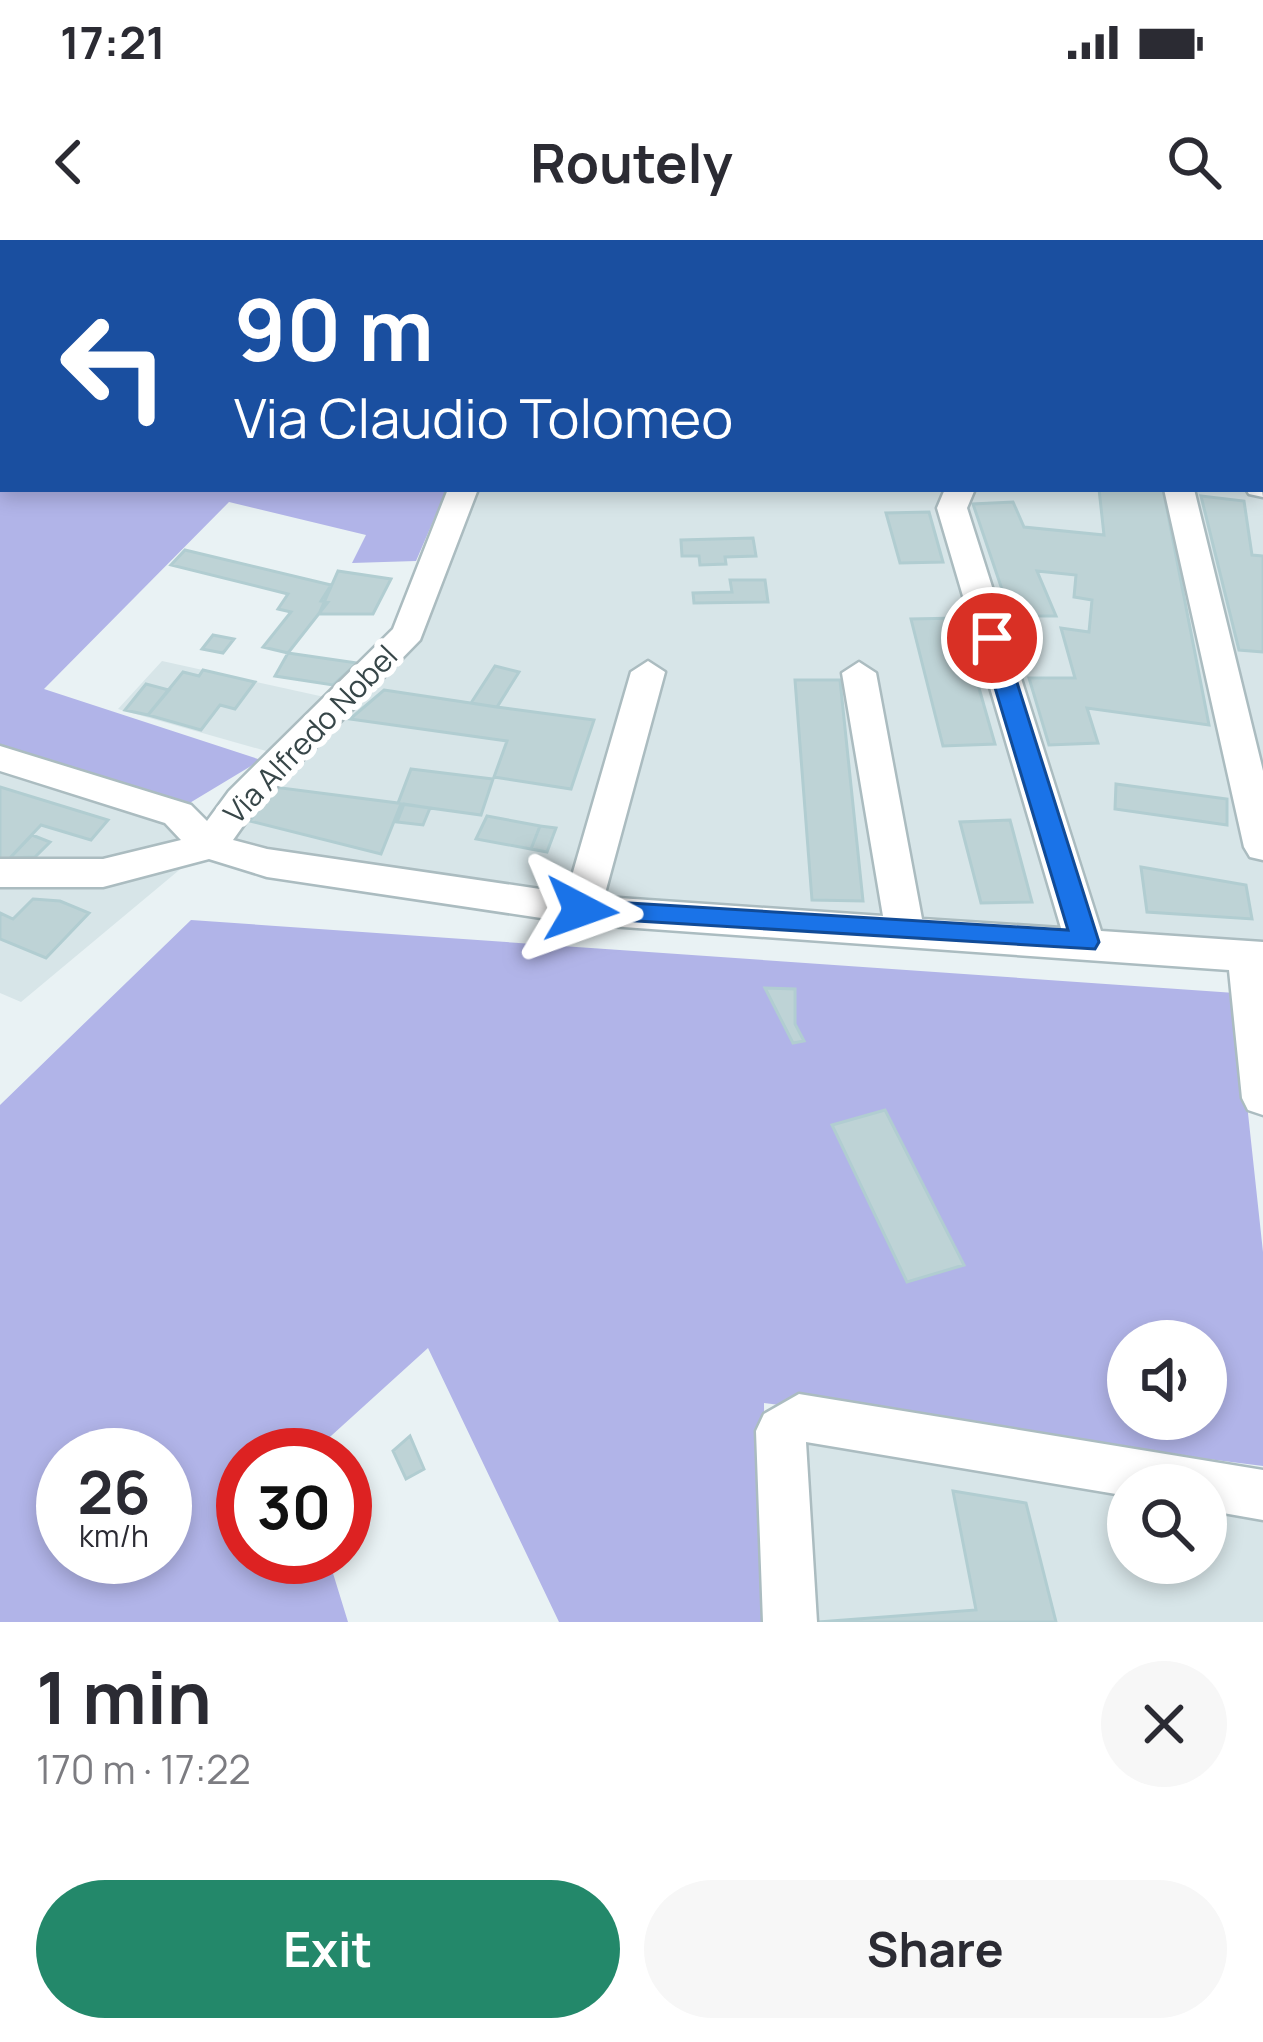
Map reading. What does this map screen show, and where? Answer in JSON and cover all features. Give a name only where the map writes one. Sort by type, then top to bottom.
[{"type":"street","name":"Via Alfredo Nobel","points":[[208,846],[242,800],[408,633],[462,492]]},
{"type":"street","points":[[959,492],[952,508],[1085,942]]},
{"type":"street","points":[[1180,492],[1263,847]]},
{"type":"street","points":[[581,910],[648,672]]},
{"type":"street","points":[[859,673],[904,930]]},
{"type":"street","points":[[0,758],[178,814],[208,846]]},
{"type":"street","points":[[0,873],[103,873],[208,846],[267,863],[581,910],[1255,956],[1263,1098]]},
{"type":"street","points":[[790,1622],[781,1432],[799,1418],[1107,1469]]},
{"type":"street","points":[[1227,1489],[1263,1495]]},
{"type":"shaded area","points":[[0,492],[446,492],[416,561],[352,563],[366,535],[229,502],[44,689],[261,760],[183,807],[0,744]]},
{"type":"shaded area","points":[[451,492],[1263,492],[1263,1045],[1253,955],[605,907],[202,851],[21,1002],[0,993],[0,757],[206,836],[280,755],[118,709],[162,661],[338,700],[414,598]]},
{"type":"shaded area","points":[[191,920],[1235,993],[1263,1252],[1263,1466],[764,1403],[765,1622],[559,1622],[428,1348],[340,1428],[216,1428],[216,1584],[336,1584],[348,1622],[0,1622],[0,1105]]},
{"type":"shaded area","points":[[792,1425],[1107,1481],[1107,1584],[1227,1584],[1227,1490],[1263,1496],[1263,1622],[804,1622]]},
{"type":"building","points":[[1099,492],[1164,492],[1209,725],[1087,708],[1098,743],[1049,745],[1029,678],[1075,678],[1061,628],[1089,632],[1092,600],[1074,597],[1076,575],[1037,571],[1056,616],[1011,616],[973,504],[1013,502],[1024,527],[1104,535]]},
{"type":"building","points":[[1201,496],[1244,501],[1252,555],[1263,556],[1263,652],[1239,650]]},
{"type":"building","points":[[929,512],[943,562],[900,563],[886,513]]},
{"type":"building","points":[[753,538],[756,556],[725,557],[726,564],[700,565],[699,556],[682,556],[681,540]]},
{"type":"building","points":[[185,550],[331,585],[321,601],[328,602],[288,653],[263,647],[291,612],[278,609],[288,594],[171,565]]},
{"type":"building","points":[[338,571],[391,579],[373,614],[319,614]]},
{"type":"building","points":[[730,580],[765,580],[768,602],[694,603],[693,593],[732,592]]},
{"type":"building","points":[[959,618],[995,744],[943,746],[911,619]]},
{"type":"building","points":[[213,635],[234,639],[223,653],[202,649]]},
{"type":"building","points":[[288,653],[357,663],[333,685],[275,676]]},
{"type":"building","points":[[495,666],[519,672],[497,707],[471,703]]},
{"type":"building","points":[[203,670],[255,682],[235,709],[220,705],[201,730],[148,715],[183,672],[199,676]]},
{"type":"building","points":[[795,680],[840,680],[863,901],[812,900]]},
{"type":"building","points":[[146,684],[169,690],[148,715],[125,710]]},
{"type":"building","points":[[384,690],[594,720],[571,789],[494,777],[507,741],[350,719]]},
{"type":"building","points":[[411,769],[493,779],[481,815],[401,804],[381,854],[250,821],[274,787],[398,803]]},
{"type":"building","points":[[1116,784],[1227,799],[1227,825],[1115,809]]},
{"type":"building","points":[[0,787],[108,820],[91,840],[41,825],[7,861],[0,860]]},
{"type":"building","points":[[404,804],[430,808],[423,825],[397,822]]},
{"type":"building","points":[[487,816],[540,826],[531,849],[476,839]]},
{"type":"building","points":[[1010,820],[1032,902],[981,903],[960,822]]},
{"type":"building","points":[[540,826],[556,828],[547,852],[531,849]]},
{"type":"building","points":[[32,835],[50,842],[35,857],[10,858]]},
{"type":"building","points":[[1141,867],[1246,885],[1252,919],[1147,912]]},
{"type":"building","points":[[33,899],[60,901],[89,913],[46,958],[0,939],[0,913],[13,919]]},
{"type":"building","points":[[765,988],[795,989],[795,1024],[804,1041],[793,1043]]},
{"type":"building","points":[[885,1110],[964,1265],[907,1282],[832,1125]]},
{"type":"building","points":[[410,1436],[424,1469],[406,1479],[393,1451]]},
{"type":"building","points":[[953,1491],[1026,1503],[1056,1622],[818,1622],[976,1610]]},
{"type":"route","points":[[581,910],[1085,942],[992,638]]}]
